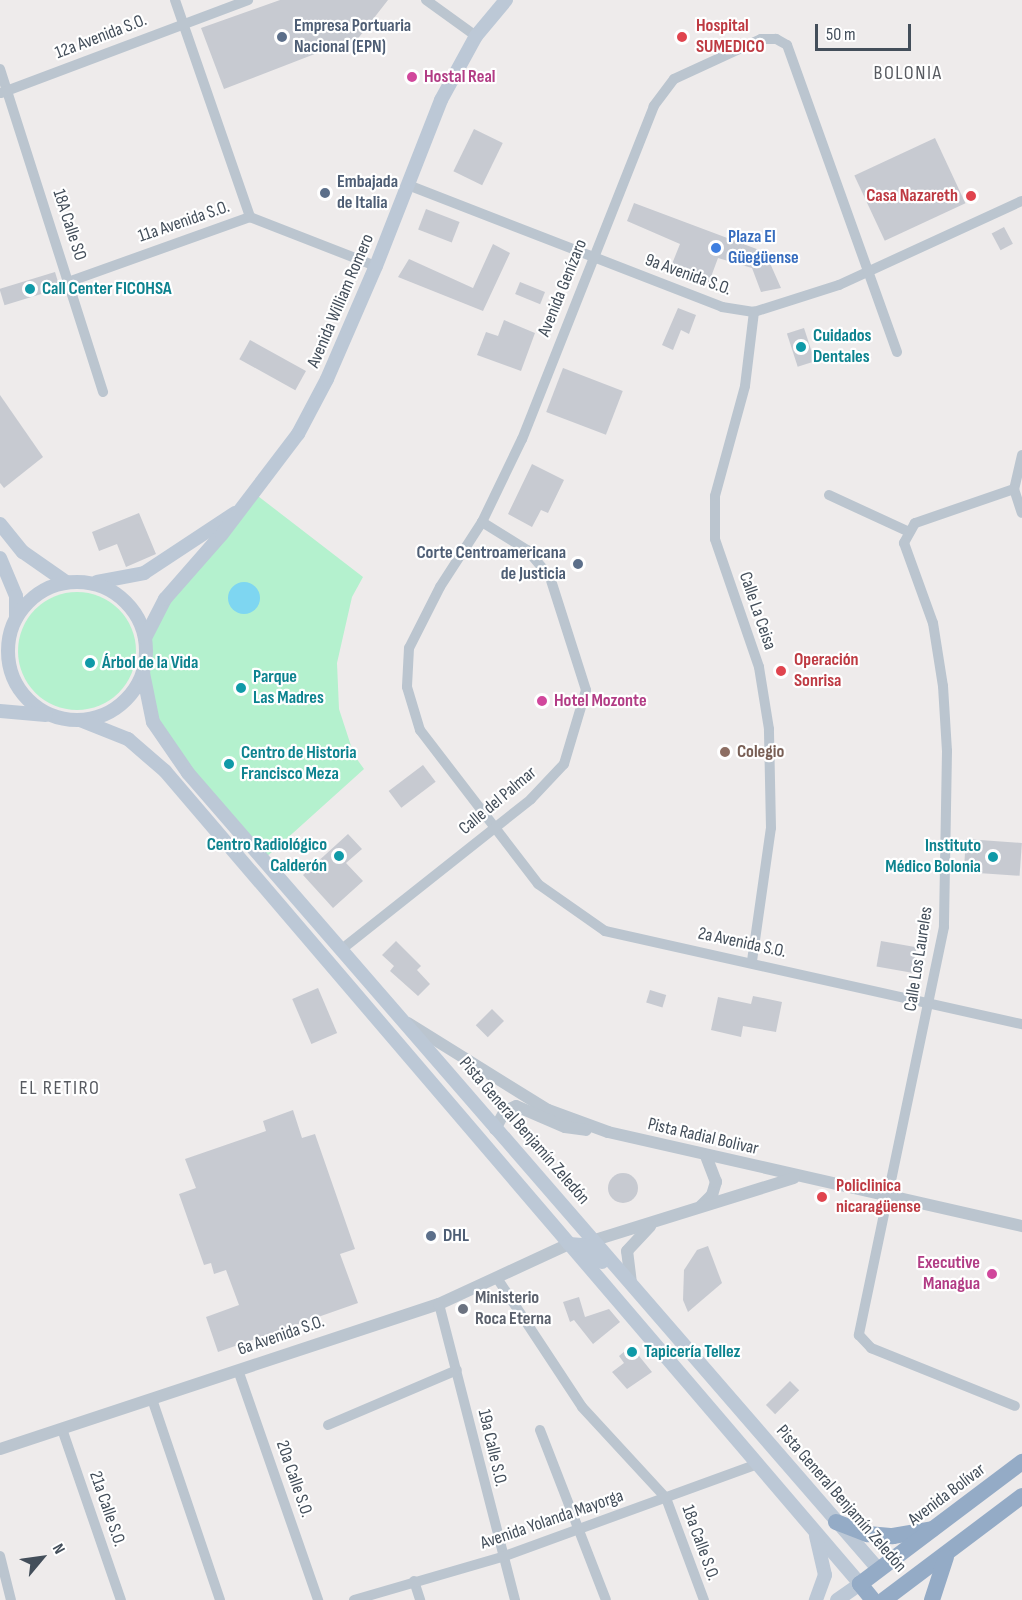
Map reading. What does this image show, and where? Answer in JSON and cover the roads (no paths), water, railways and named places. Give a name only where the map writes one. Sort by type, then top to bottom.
[{"type":"highway","name":"Avenida Bolívar","points":[[860,1584],[1022,1462]]},
{"type":"highway","points":[[894,1597],[1022,1496]]},
{"type":"highway","points":[[837,1522],[868,1534],[894,1536],[935,1528]]},
{"type":"highway","points":[[932,1600],[937,1574],[950,1551]]},
{"type":"highway","name":"Pista General Benjamín Zeledón","points":[[879,1570],[894,1597]]},
{"type":"highway","points":[[860,1584],[873,1600]]},
{"type":"main road","name":"Avenida William Romero","points":[[145,638],[165,599],[240,511],[298,434],[327,379],[376,266],[441,100],[476,36],[506,0]]},
{"type":"main road","name":"Avenida William Romero","points":[[87,582],[144,573],[240,511]]},
{"type":"main road","points":[[0,524],[23,552],[66,582]]},
{"type":"main road","points":[[0,558],[16,596],[16,618]]},
{"type":"main road","points":[[0,711],[60,718],[80,720],[106,714],[122,704],[143,673],[145,638],[125,601],[108,588],[87,582],[66,582],[36,595],[16,618],[3,651],[24,694],[60,718]]},
{"type":"main road","name":"Pista General Benjamín Zeledón","points":[[143,673],[150,712],[162,737],[495,1129],[595,1240],[669,1330],[879,1570]]},
{"type":"main road","points":[[80,720],[143,749],[229,846],[860,1584]]},
{"type":"main road","points":[[229,846],[254,863],[327,946],[342,949]]},
{"type":"main road","points":[[318,951],[337,955],[384,1008],[404,1021]]},
{"type":"main road","points":[[495,1129],[492,1139],[499,1153]]},
{"type":"main road","points":[[479,1139],[499,1153],[573,1234],[595,1240]]},
{"type":"main road","points":[[525,1182],[542,1213]]},
{"type":"main road","points":[[569,1244],[590,1250],[648,1315],[669,1330]]},
{"type":"main road","points":[[813,1528],[824,1564],[816,1600]]},
{"type":"main road","name":"Avenida Bolívar","points":[[837,1600],[860,1584]]},
{"type":"street","points":[[175,0],[250,217]]},
{"type":"street","name":"12a Avenida S.O.","points":[[3,92],[248,0]]},
{"type":"street","points":[[426,0],[476,36]]},
{"type":"street","name":"Avenida Genízaro","points":[[495,826],[420,730],[407,687],[409,648],[440,587],[482,522],[522,439],[661,92],[674,80],[739,48],[776,39],[792,53],[865,272]]},
{"type":"street","name":"18A Calle SO","points":[[0,69],[3,92],[70,281],[103,392]]},
{"type":"street","name":"9a Avenida S.O.","points":[[408,185],[722,307],[754,312],[795,302],[1022,201]]},
{"type":"street","name":"11a Avenida S.O.","points":[[70,281],[250,217],[376,266]]},
{"type":"street","points":[[865,272],[897,352]]},
{"type":"street","name":"Calle La Ceisa","points":[[752,961],[771,828],[769,729],[759,666],[715,539],[715,496],[745,386],[754,312]]},
{"type":"street","points":[[1022,455],[1014,489],[1022,513]]},
{"type":"street","points":[[829,495],[907,531],[915,523],[1014,489]]},
{"type":"street","name":"Calle del Palmar","points":[[342,949],[531,799],[564,764],[586,690],[550,577],[527,550],[482,522]]},
{"type":"street","name":"Calle Los Laureles","points":[[907,531],[904,543],[933,623],[947,751],[944,927],[890,1197],[859,1335],[871,1348],[1015,1406]]},
{"type":"street","name":"2a Avenida S.O.","points":[[495,826],[538,884],[604,931],[752,961],[1022,1024]]},
{"type":"street","name":"Pista Radial Bolivar","points":[[404,1021],[548,1110],[608,1132],[706,1158],[804,1178]]},
{"type":"street","points":[[495,1129],[505,1111],[517,1106],[565,1127],[608,1132]]},
{"type":"street","points":[[698,1208],[716,1185],[706,1158]]},
{"type":"street","points":[[804,1178],[1022,1226]]},
{"type":"street","name":"Pista Radial Bolivar","points":[[595,1240],[781,1180],[804,1178]]},
{"type":"street","points":[[631,1284],[628,1249],[662,1220]]},
{"type":"street","name":"6a Avenida S.O.","points":[[0,1449],[439,1304],[569,1244]]},
{"type":"street","points":[[497,1278],[582,1407],[666,1498]]},
{"type":"street","name":"19a Calle S.O.","points":[[439,1304],[502,1557],[515,1600]]},
{"type":"street","name":"20a Calle S.O.","points":[[238,1370],[318,1600]]},
{"type":"street","points":[[328,1425],[457,1370]]},
{"type":"street","points":[[152,1399],[220,1600]]},
{"type":"street","name":"21a Calle S.O.","points":[[62,1430],[121,1600]]},
{"type":"street","points":[[540,1431],[581,1528],[606,1600]]},
{"type":"street","name":"Avenida Yolanda Mayorga","points":[[354,1600],[502,1557],[758,1464]]},
{"type":"street","name":"18a Calle S.O.","points":[[666,1498],[704,1600]]},
{"type":"street","points":[[0,1556],[11,1600]]},
{"type":"street","points":[[414,1581],[420,1600]]},
{"type":"water","points":[[244,582],[255,587],[260,598],[255,609],[244,614],[233,609],[228,598],[233,587]]},
{"type":"place","name":"Empresa Portuaria Nacional (EPN)","points":[[282,37]]},
{"type":"place","name":"Hospital SUMEDICO","points":[[682,37]]},
{"type":"place","name":"Hostal Real","points":[[412,77]]},
{"type":"place","name":"Embajada de Italia","points":[[325,193]]},
{"type":"place","name":"Casa Nazareth","points":[[971,196]]},
{"type":"place","name":"Plaza El Güegüense","points":[[716,248]]},
{"type":"place","name":"Call Center FICOHSA","points":[[30,289]]},
{"type":"place","name":"Cuidados Dentales","points":[[801,347]]},
{"type":"place","name":"Corte Centroamericana de Justicia","points":[[578,564]]},
{"type":"place","name":"Árbol de la Vida","points":[[90,663]]},
{"type":"place","name":"Operación Sonrisa","points":[[781,671]]},
{"type":"place","name":"Parque Las Madres","points":[[241,688]]},
{"type":"place","name":"Hotel Mozonte","points":[[542,701]]},
{"type":"place","name":"Colegio","points":[[725,752]]},
{"type":"place","name":"Centro de Historia Francisco Meza","points":[[229,764]]},
{"type":"place","name":"Centro Radiológico Calderón","points":[[339,856]]},
{"type":"place","name":"Instituto Médico Bolonia","points":[[993,857]]},
{"type":"place","name":"Policlinica nicaragüense","points":[[822,1197]]},
{"type":"place","name":"DHL","points":[[431,1236]]},
{"type":"place","name":"Executive Managua","points":[[992,1274]]},
{"type":"place","name":"Ministerio Roca Eterna","points":[[463,1309]]},
{"type":"place","name":"Tapicería Tellez","points":[[632,1352]]},
{"type":"district","name":"BOLONIA","points":[[908,73]]},
{"type":"district","name":"EL RETIRO","points":[[60,1088]]}]
